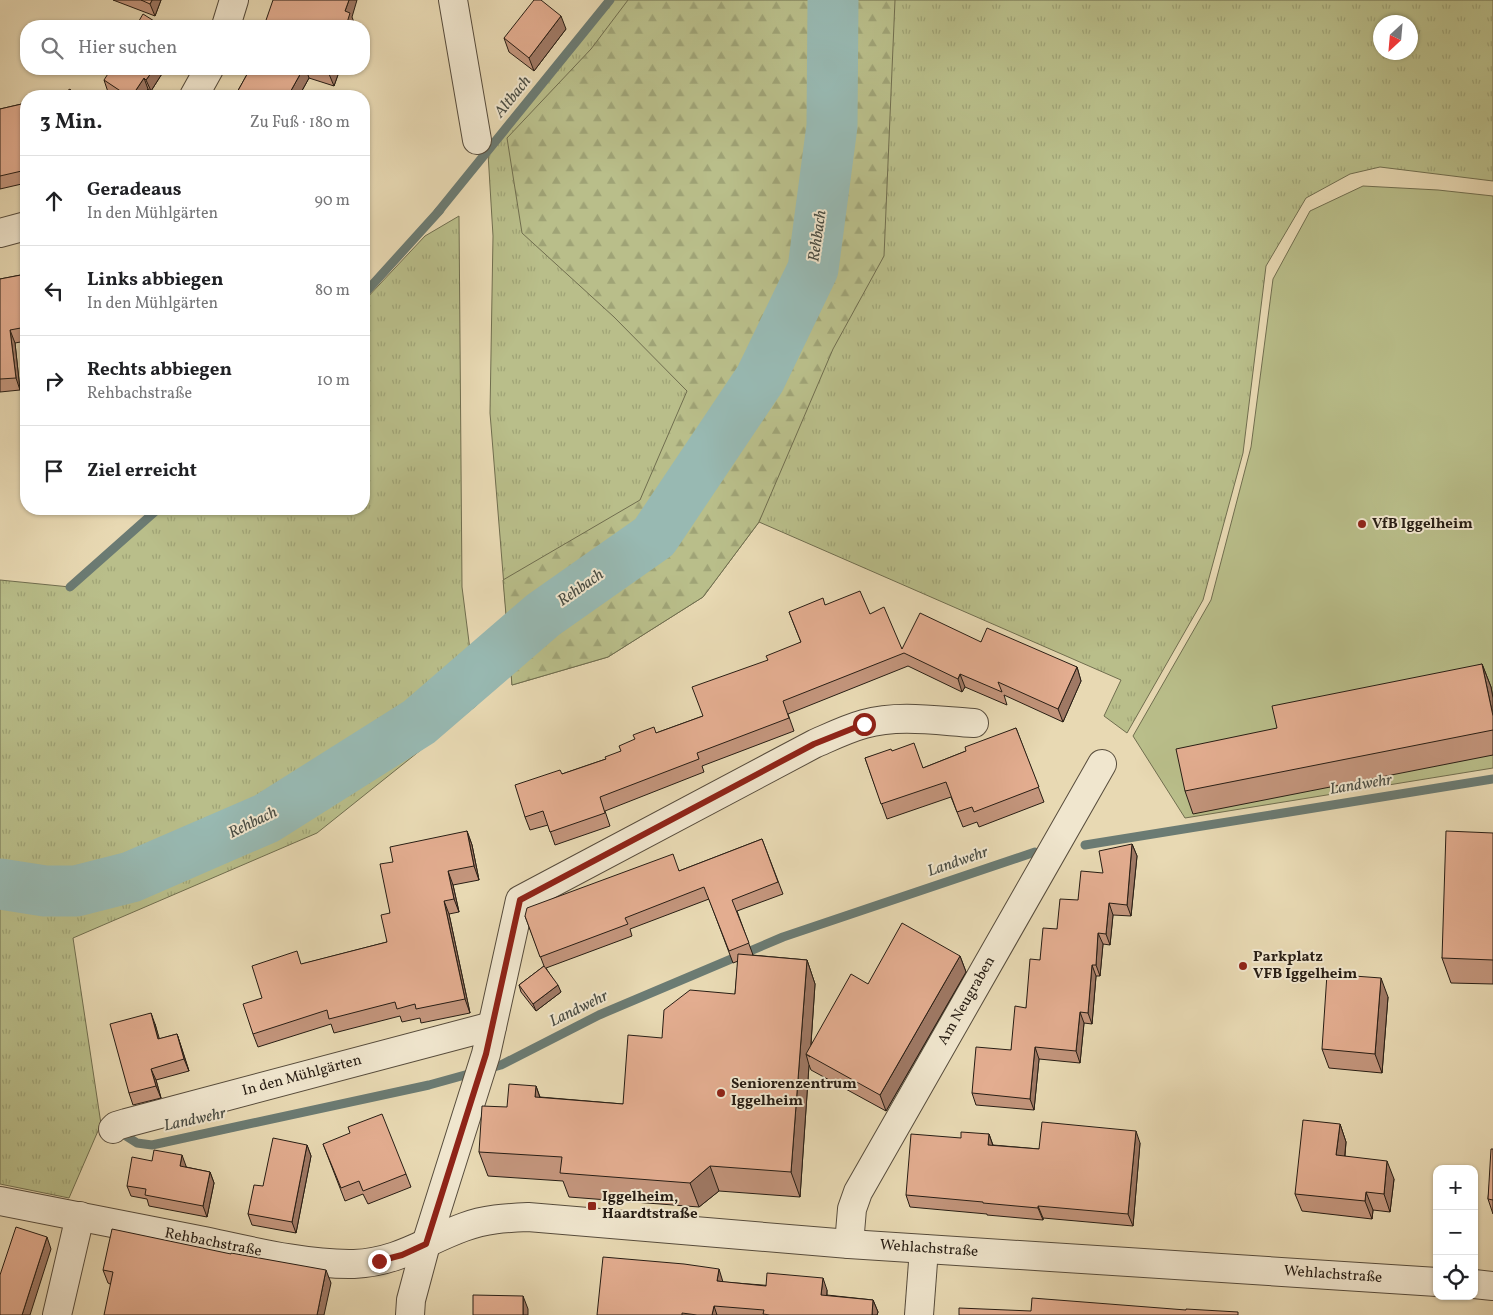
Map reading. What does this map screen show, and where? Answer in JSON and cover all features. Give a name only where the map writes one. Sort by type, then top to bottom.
[{"type":"street","points":[[228,20],[234,0]]},
{"type":"street","points":[[453,0],[476,140]]},
{"type":"street","points":[[197,90],[206,75]]},
{"type":"street","points":[[0,233],[20,228]]},
{"type":"street","points":[[410,1315],[411,1300],[426,1244],[482,1066],[520,900],[805,748],[837,734],[864,724],[891,719],[974,723]]},
{"type":"street","name":"Am Neugraben","points":[[849,1244],[852,1209],[858,1192],[1102,764]]},
{"type":"street","name":"In den Mühlgärten","points":[[113,1129],[126,1123],[492,1026]]},
{"type":"street","name":"Rehbachstraße","points":[[0,1201],[313,1262],[353,1264],[379,1261],[402,1255],[426,1244]]},
{"type":"street","points":[[57,1315],[80,1216]]},
{"type":"street","name":"Wehlachstraße","points":[[426,1244],[466,1227],[492,1219],[528,1217],[849,1244],[1433,1282]]},
{"type":"street","points":[[919,1315],[924,1249]]},
{"type":"street","points":[[1478,1284],[1493,1286]]},
{"type":"green space","points":[[611,0],[1493,0],[1493,181],[1380,167],[1350,174],[1306,198],[1266,266],[1243,453],[1203,600],[1127,733],[1104,716],[1121,680],[759,522],[703,597],[608,657],[512,685],[490,413],[493,236],[488,153]]},
{"type":"green space","points":[[628,0],[895,0],[884,256],[833,349],[759,522],[703,597],[608,657],[512,685],[503,580],[640,500],[687,391],[614,317],[522,233],[507,138],[591,49]]},
{"type":"green space","name":"VfB Iggelheim","points":[[1363,186],[1438,190],[1493,196],[1493,768],[1185,818],[1133,736],[1211,600],[1251,447],[1273,279],[1310,211]]},
{"type":"green space","points":[[459,216],[462,587],[477,705],[317,833],[73,938],[101,1124],[69,1198],[0,1184],[0,580],[70,587],[153,515],[370,515],[370,295],[425,236]]},
{"type":"building","points":[[141,0],[152,0],[150,4]]},
{"type":"building","points":[[273,0],[349,0],[345,11],[350,13],[348,20],[266,20]]},
{"type":"building","points":[[534,0],[541,0],[561,16],[529,58],[504,38]]},
{"type":"building","points":[[143,14],[152,20],[140,20]]},
{"type":"building","points":[[107,75],[150,75],[146,80],[144,78],[136,90],[119,90],[104,80]]},
{"type":"building","points":[[247,75],[300,75],[291,90],[238,90]]},
{"type":"building","points":[[20,104],[20,171],[0,176],[0,109]]},
{"type":"building","points":[[20,275],[20,328],[10,330],[16,378],[0,379],[0,279]]},
{"type":"building","points":[[860,591],[870,614],[884,607],[902,649],[920,613],[981,642],[987,628],[1077,667],[1058,709],[998,682],[1002,692],[960,674],[958,679],[904,653],[783,701],[789,718],[697,753],[699,759],[600,797],[605,813],[550,832],[543,811],[525,817],[515,785],[560,770],[562,774],[606,759],[605,757],[621,751],[619,746],[635,739],[633,735],[654,727],[656,733],[703,716],[692,687],[768,660],[766,656],[801,642],[789,612],[823,598],[825,605]]},
{"type":"building","points":[[1482,664],[1493,716],[1493,730],[1185,791],[1176,749],[1277,728],[1272,706]]},
{"type":"building","points":[[1016,728],[1039,787],[974,812],[972,807],[957,812],[946,782],[881,804],[865,758],[914,743],[923,768],[966,751],[965,747]]},
{"type":"building","points":[[467,831],[474,866],[448,871],[454,899],[444,901],[465,999],[416,1009],[415,1004],[397,1009],[395,1002],[329,1019],[327,1010],[253,1034],[243,1004],[262,998],[252,966],[297,951],[301,964],[387,942],[381,915],[390,913],[380,864],[393,862],[390,847]]},
{"type":"building","points":[[1446,831],[1493,833],[1493,960],[1442,958]]},
{"type":"building","points":[[762,839],[778,882],[732,900],[749,943],[729,951],[704,887],[625,918],[628,924],[540,957],[525,916],[527,908],[673,854],[679,871]]},
{"type":"building","points":[[1132,844],[1127,905],[1109,903],[1106,934],[1098,933],[1096,965],[1092,965],[1088,1013],[1080,1012],[1076,1051],[1035,1047],[1030,1099],[972,1093],[976,1047],[1011,1050],[1015,1006],[1026,1008],[1030,959],[1040,960],[1043,928],[1057,929],[1060,899],[1078,900],[1081,871],[1103,873],[1099,851]]},
{"type":"building","points":[[902,923],[960,956],[880,1095],[806,1054],[851,974],[868,984]]},
{"type":"building","name":"Seniorenzentrum Iggelheim","points":[[738,954],[807,960],[791,1172],[710,1166],[690,1183],[560,1173],[562,1157],[479,1152],[482,1106],[507,1107],[509,1084],[536,1086],[535,1097],[623,1104],[628,1035],[662,1038],[664,1010],[690,990],[735,994]]},
{"type":"building","points":[[544,966],[558,985],[533,1004],[519,985]]},
{"type":"building","points":[[1327,974],[1381,978],[1375,1054],[1322,1049]]},
{"type":"building","points":[[151,1013],[158,1039],[177,1034],[184,1059],[151,1069],[156,1086],[129,1093],[110,1024]]},
{"type":"building","points":[[382,1114],[406,1174],[363,1191],[359,1181],[341,1188],[323,1144],[350,1133],[348,1127]]},
{"type":"building","points":[[1303,1120],[1340,1124],[1336,1155],[1387,1161],[1384,1194],[1366,1192],[1365,1201],[1295,1194]]},
{"type":"building","points":[[1042,1122],[1136,1131],[1128,1214],[1038,1206],[1038,1208],[906,1195],[911,1134],[961,1138],[961,1132],[989,1134],[988,1145],[1039,1149]]},
{"type":"building","points":[[273,1138],[307,1145],[292,1222],[248,1214],[254,1185],[263,1186]]},
{"type":"building","points":[[1491,1149],[1493,1149],[1493,1200],[1488,1199]]},
{"type":"building","points":[[154,1150],[182,1155],[180,1166],[210,1172],[203,1206],[145,1195],[146,1189],[127,1186],[132,1157],[152,1161]]},
{"type":"building","points":[[16,1227],[47,1237],[22,1315],[0,1315],[0,1275]]},
{"type":"building","points":[[112,1229],[231,1254],[326,1270],[317,1315],[104,1315],[113,1272],[103,1270]]},
{"type":"building","points":[[603,1257],[719,1269],[717,1281],[766,1286],[767,1273],[823,1278],[821,1295],[873,1300],[872,1315],[770,1315],[763,1314],[764,1310],[714,1306],[712,1315],[682,1313],[682,1315],[597,1315]]},
{"type":"building","points":[[473,1295],[523,1296],[523,1315],[473,1315]]},
{"type":"building","points":[[1032,1298],[1186,1310],[1238,1312],[1238,1315],[959,1315],[959,1308],[1031,1311]]},
{"type":"waterway","name":"Altbach","points":[[438,212],[610,0]]},
{"type":"waterway","name":"Rehbach","points":[[0,884],[45,891],[76,891],[131,877],[267,818],[419,722],[543,615],[654,537],[760,379],[813,269],[832,126],[833,0]]},
{"type":"waterway","name":"Altbach","points":[[370,287],[440,210]]},
{"type":"waterway","name":"Altbach","points":[[70,587],[151,515]]},
{"type":"waterway","name":"Landwehr","points":[[1085,845],[1493,779]]},
{"type":"waterway","name":"Landwehr","points":[[126,1136],[137,1143],[152,1145],[429,1085],[501,1065],[599,1015],[783,937],[1035,852]]},
{"type":"place","name":"VfB Iggelheim","points":[[1362,524]]},
{"type":"place","name":"Parkplatz VFB Iggelheim","points":[[1243,966]]},
{"type":"place","name":"Seniorenzentrum Iggelheim","points":[[721,1093]]},
{"type":"place","name":"Iggelheim, Haardtstraße","points":[[592,1206]]},
{"type":"route","points":[[379,1261],[402,1255],[426,1244],[486,1054],[520,900],[814,744],[864,724]]}]
